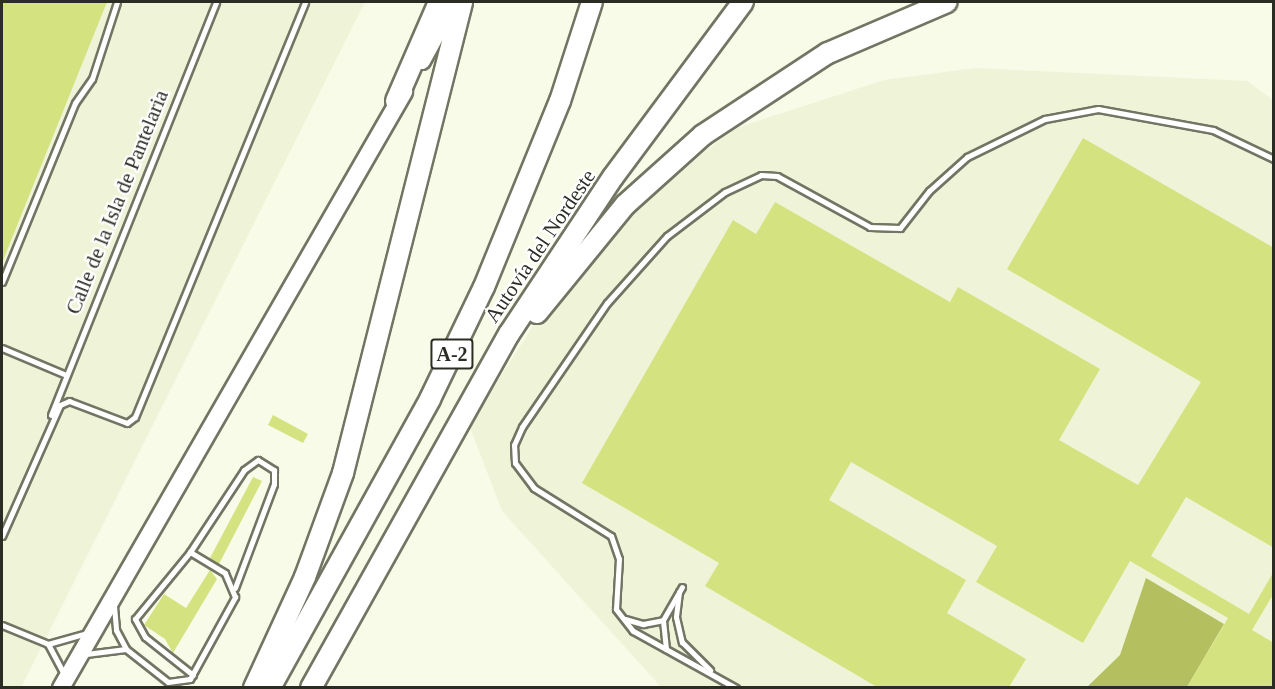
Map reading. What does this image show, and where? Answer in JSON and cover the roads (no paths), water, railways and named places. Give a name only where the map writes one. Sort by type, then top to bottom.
[{"type":"highway","points":[[396,101],[439,2]]},
{"type":"highway","points":[[255,687],[305,577],[343,473],[462,2]]},
{"type":"highway","name":"Autovía del Nordeste","points":[[270,687],[430,399],[484,287],[560,101],[592,2]]},
{"type":"highway","name":"Autovía del Nordeste","points":[[310,687],[539,287],[743,2]]},
{"type":"highway","points":[[437,466],[561,280],[658,174],[761,94],[828,53],[947,2]]},
{"type":"main road","points":[[63,684],[454,2]]},
{"type":"lane","points":[[2,282],[75,103],[92,79],[117,2]]},
{"type":"lane","name":"Calle de la Isla de Pantelaria","points":[[2,536],[51,416],[64,374],[216,2]]},
{"type":"lane","points":[[51,416],[69,401],[127,423],[135,417],[305,2]]},
{"type":"lane","points":[[736,687],[666,649],[623,619],[613,594],[620,559],[611,536],[521,477],[514,445],[607,303],[694,212],[745,181],[777,176],[870,228],[900,228],[929,191],[967,158],[1045,119],[1098,109],[1213,130],[1274,159]]},
{"type":"lane","points":[[2,348],[64,374]]},
{"type":"lane","points":[[114,596],[114,623],[126,649],[168,682],[180,685],[193,675],[233,601],[235,588],[274,484],[270,465],[258,459],[249,464],[190,552],[135,619],[145,637],[193,675]]},
{"type":"lane","points":[[190,552],[219,568],[235,588]]},
{"type":"lane","points":[[666,649],[663,620],[680,590],[676,617],[682,642],[723,680]]},
{"type":"lane","points":[[623,619],[643,624],[663,620]]},
{"type":"lane","points":[[2,625],[48,644],[94,630]]},
{"type":"lane","points":[[48,644],[63,684]]},
{"type":"lane","points":[[78,659],[100,649],[126,649]]}]
